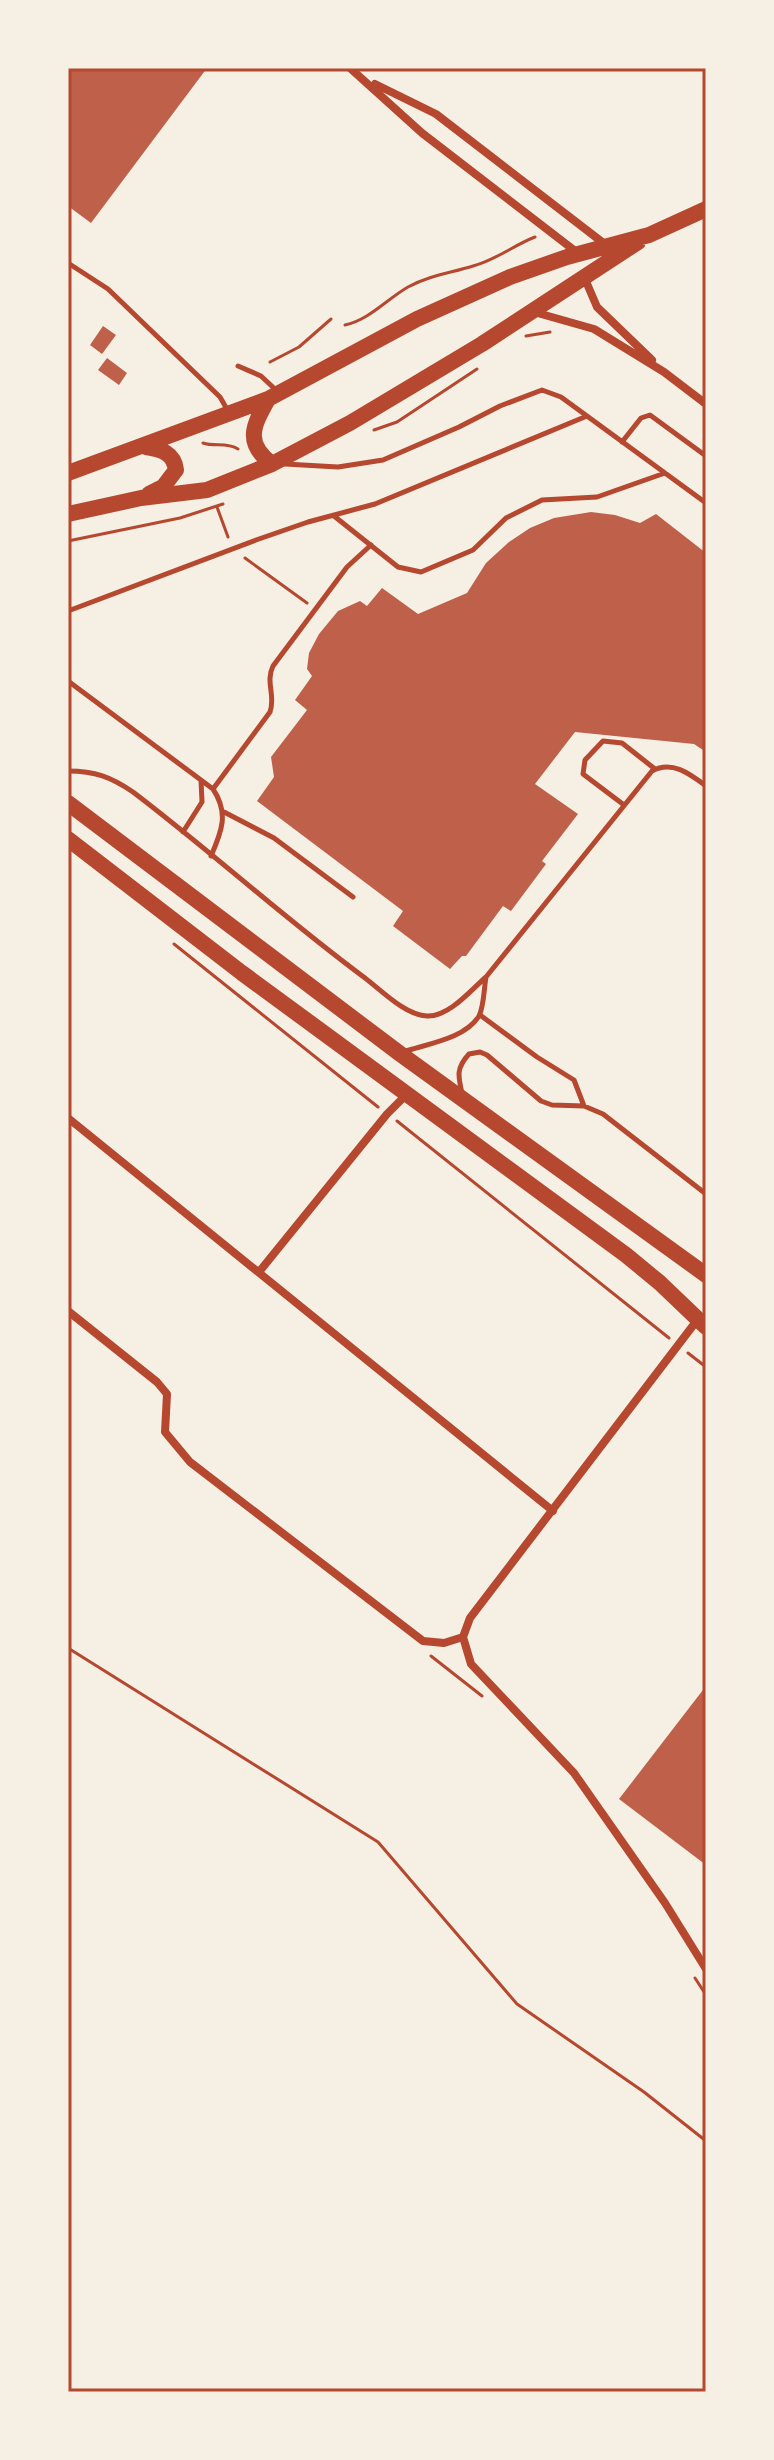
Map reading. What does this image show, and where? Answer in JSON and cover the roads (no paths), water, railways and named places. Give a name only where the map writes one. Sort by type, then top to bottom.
[{"type":"main road","points":[[68,473],[146,447],[274,396],[417,319],[510,277],[649,235],[706,209]]},
{"type":"main road","points":[[68,514],[141,498],[207,490],[272,464],[350,423],[533,312],[649,235]]},
{"type":"main road","points":[[272,464],[256,450],[253,439],[254,428],[274,396]]},
{"type":"main road","points":[[141,498],[163,487],[176,470],[169,454],[158,448],[146,447]]},
{"type":"main road","points":[[68,803],[465,1102],[706,1275]]},
{"type":"main road","points":[[68,839],[242,973],[626,1255],[702,1323]]},
{"type":"street","points":[[350,68],[422,133],[579,254]]},
{"type":"street","points":[[367,81],[436,114],[607,246]]},
{"type":"street","points":[[585,279],[597,307],[664,372]]},
{"type":"street","points":[[533,312],[569,321],[609,337],[664,372],[706,404]]},
{"type":"street","points":[[259,1272],[387,1114],[407,1094]]},
{"type":"street","points":[[68,1118],[553,1511]]},
{"type":"street","points":[[68,1311],[157,1382],[167,1394],[165,1432],[190,1462],[423,1641],[444,1643],[463,1637]]},
{"type":"street","points":[[702,1323],[470,1618],[463,1637],[471,1664],[574,1773],[665,1903],[706,1969]]},
{"type":"lane","points":[[68,263],[108,289],[220,397],[228,412]]},
{"type":"lane","points":[[238,366],[261,376],[274,396]]},
{"type":"lane","points":[[272,464],[338,467],[383,460],[534,391],[550,391],[706,503]]},
{"type":"lane","points":[[622,442],[641,418],[650,415],[706,456]]},
{"type":"lane","points":[[68,611],[232,548],[375,504],[587,416]]},
{"type":"lane","points":[[334,515],[398,567],[421,572],[473,550],[506,518],[542,500],[597,497],[665,473]]},
{"type":"lane","points":[[213,789],[270,712],[273,703],[269,675],[356,556],[371,545]]},
{"type":"lane","points":[[68,681],[213,789],[222,801],[224,812],[220,836],[211,856]]},
{"type":"lane","points":[[624,805],[583,774],[585,760],[603,741],[622,743],[655,769]]},
{"type":"lane","points":[[68,771],[99,773],[113,778],[326,950],[407,1010],[426,1016],[448,1009],[486,977],[655,769],[666,766],[676,768],[706,786]]},
{"type":"lane","points":[[183,832],[202,802],[201,780]]},
{"type":"lane","points":[[224,812],[274,838],[353,897]]},
{"type":"lane","points":[[399,1053],[451,1037],[468,1026],[480,1015],[486,977]]},
{"type":"lane","points":[[480,1015],[574,1080],[584,1106]]},
{"type":"lane","points":[[465,1102],[457,1073],[469,1054],[480,1052],[541,1101],[552,1105],[584,1106],[603,1114],[706,1194]]}]
